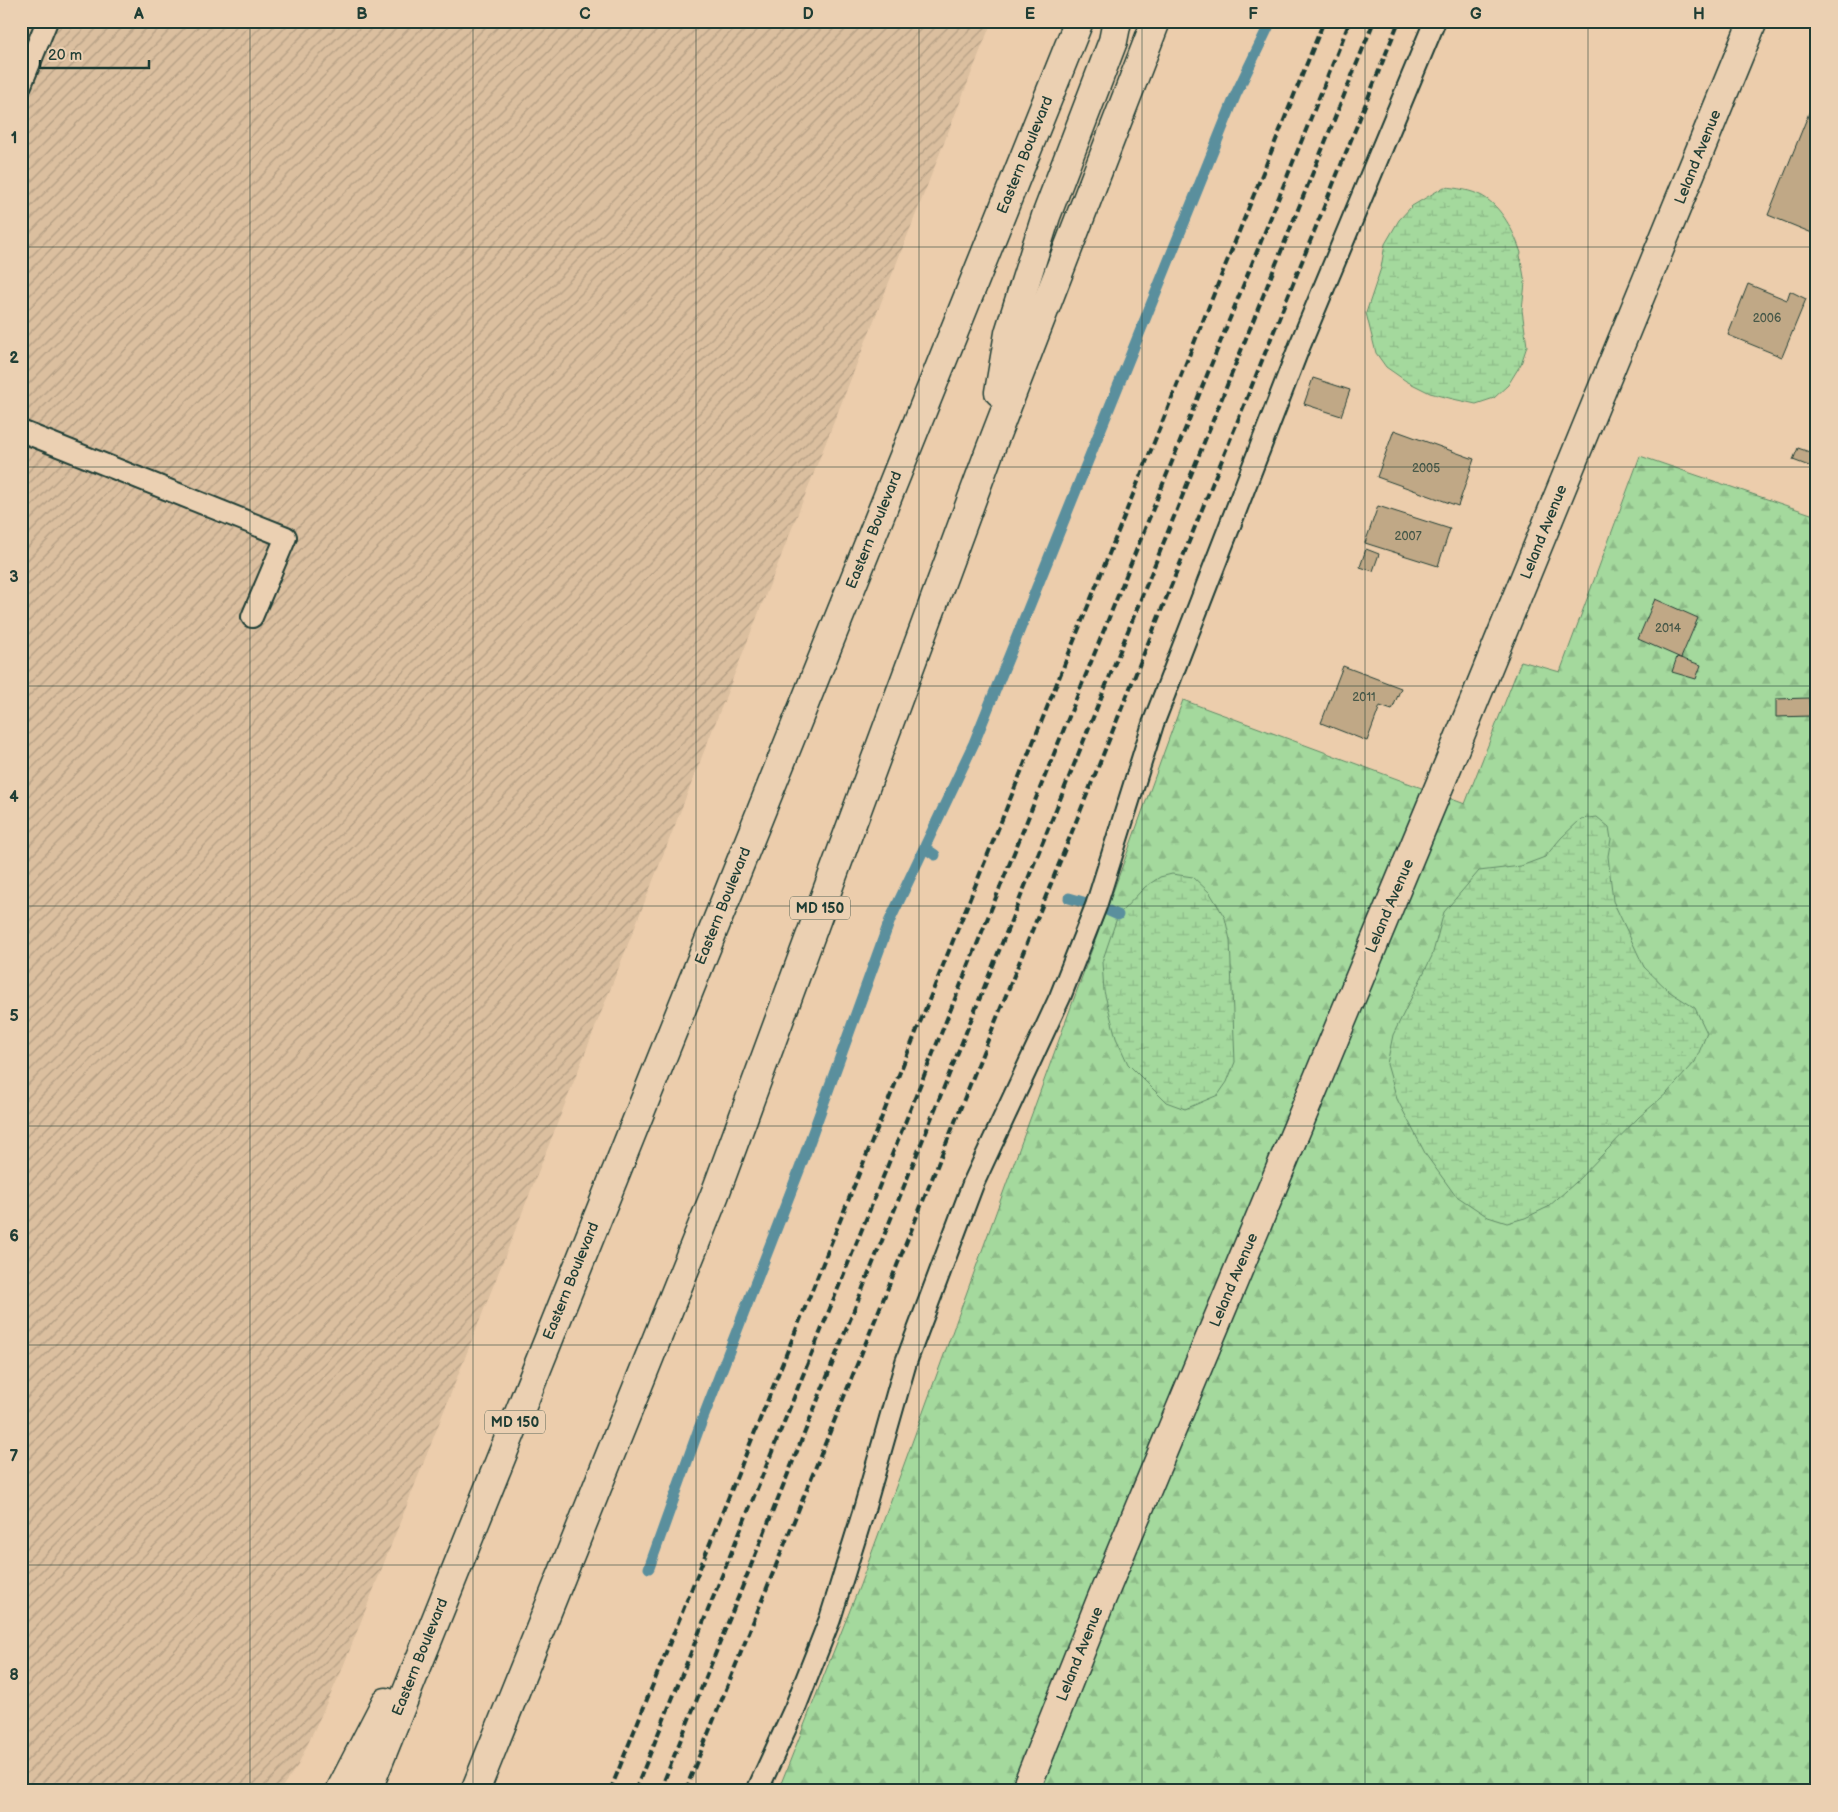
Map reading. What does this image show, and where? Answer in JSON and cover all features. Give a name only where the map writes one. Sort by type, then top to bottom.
[{"type":"main road","name":"Eastern Boulevard","points":[[367,1791],[1079,21]]},
{"type":"main road","points":[[990,450],[1009,333],[1046,216],[1113,41],[1117,21]]},
{"type":"main road","name":"MD 150","points":[[475,1791],[715,1194],[990,450],[1156,21]]},
{"type":"main road","name":"Leland Avenue","points":[[1025,1791],[1105,1591],[1450,761],[1753,21]]},
{"type":"main road","points":[[340,1791],[400,1675],[442,1603]]},
{"type":"lane","points":[[21,85],[47,21]]},
{"type":"lane","points":[[757,1791],[795,1708],[830,1619],[863,1513],[906,1362],[973,1184],[1060,997],[1096,906],[1153,724],[1298,350],[1435,21]]},
{"type":"lane","points":[[21,431],[286,537],[252,617]]},
{"type":"shaded area","points":[[21,21],[992,21],[341,1672],[298,1765],[279,1791],[21,1791]]},
{"type":"green space","points":[[1444,187],[1473,192],[1482,196],[1496,207],[1515,237],[1521,253],[1525,283],[1522,310],[1527,346],[1521,364],[1508,385],[1494,398],[1476,404],[1430,393],[1406,381],[1386,367],[1376,353],[1366,313],[1381,268],[1385,244],[1399,220],[1412,206]]},
{"type":"green space","points":[[1640,456],[1817,516],[1817,1791],[778,1791],[860,1585],[1183,700],[1465,804],[1521,661],[1560,672]]},
{"type":"green space","points":[[1597,817],[1609,827],[1611,839],[1608,856],[1613,901],[1644,967],[1670,992],[1695,1008],[1707,1033],[1695,1062],[1667,1093],[1639,1117],[1575,1183],[1548,1207],[1525,1218],[1507,1223],[1488,1217],[1455,1195],[1426,1155],[1397,1099],[1387,1064],[1393,1035],[1432,956],[1444,912],[1479,871],[1521,866],[1545,857],[1581,819]]},
{"type":"green space","points":[[1172,874],[1193,877],[1210,893],[1225,918],[1230,940],[1235,1062],[1227,1082],[1218,1095],[1185,1109],[1166,1102],[1128,1064],[1116,1038],[1104,991],[1102,962],[1118,915],[1145,887],[1160,877]]},
{"type":"building","points":[[1817,93],[1817,235],[1768,215]]},
{"type":"building","points":[[1748,284],[1787,300],[1790,291],[1806,299],[1782,357],[1728,335]]},
{"type":"building","points":[[1313,378],[1350,390],[1341,416],[1304,404]]},
{"type":"building","points":[[1394,430],[1474,459],[1458,506],[1377,477]]},
{"type":"building","points":[[1798,448],[1815,454],[1817,450],[1817,469],[1793,460]]},
{"type":"building","points":[[1378,506],[1450,529],[1438,566],[1365,543]]},
{"type":"building","points":[[1366,549],[1379,554],[1373,571],[1360,567]]},
{"type":"building","points":[[1655,599],[1698,618],[1681,658],[1638,639]]},
{"type":"building","points":[[1677,657],[1701,665],[1696,679],[1672,672]]},
{"type":"building","points":[[1343,666],[1401,688],[1392,710],[1380,706],[1367,741],[1321,723]]},
{"type":"building","points":[[1809,698],[1810,716],[1776,717],[1776,699]]},
{"type":"waterway","points":[[649,1568],[698,1431],[800,1168],[890,920],[974,743],[1236,94],[1271,21]]},
{"type":"waterway","points":[[925,848],[935,855]]},
{"type":"waterway","points":[[1069,898],[1090,904]]},
{"type":"waterway","points":[[1102,908],[1118,915]]},
{"type":"railway","points":[[610,1791],[1324,21]]},
{"type":"railway","points":[[635,1791],[1350,21]]},
{"type":"railway","points":[[660,1791],[1374,21]]},
{"type":"railway","points":[[685,1791],[1399,21]]}]
